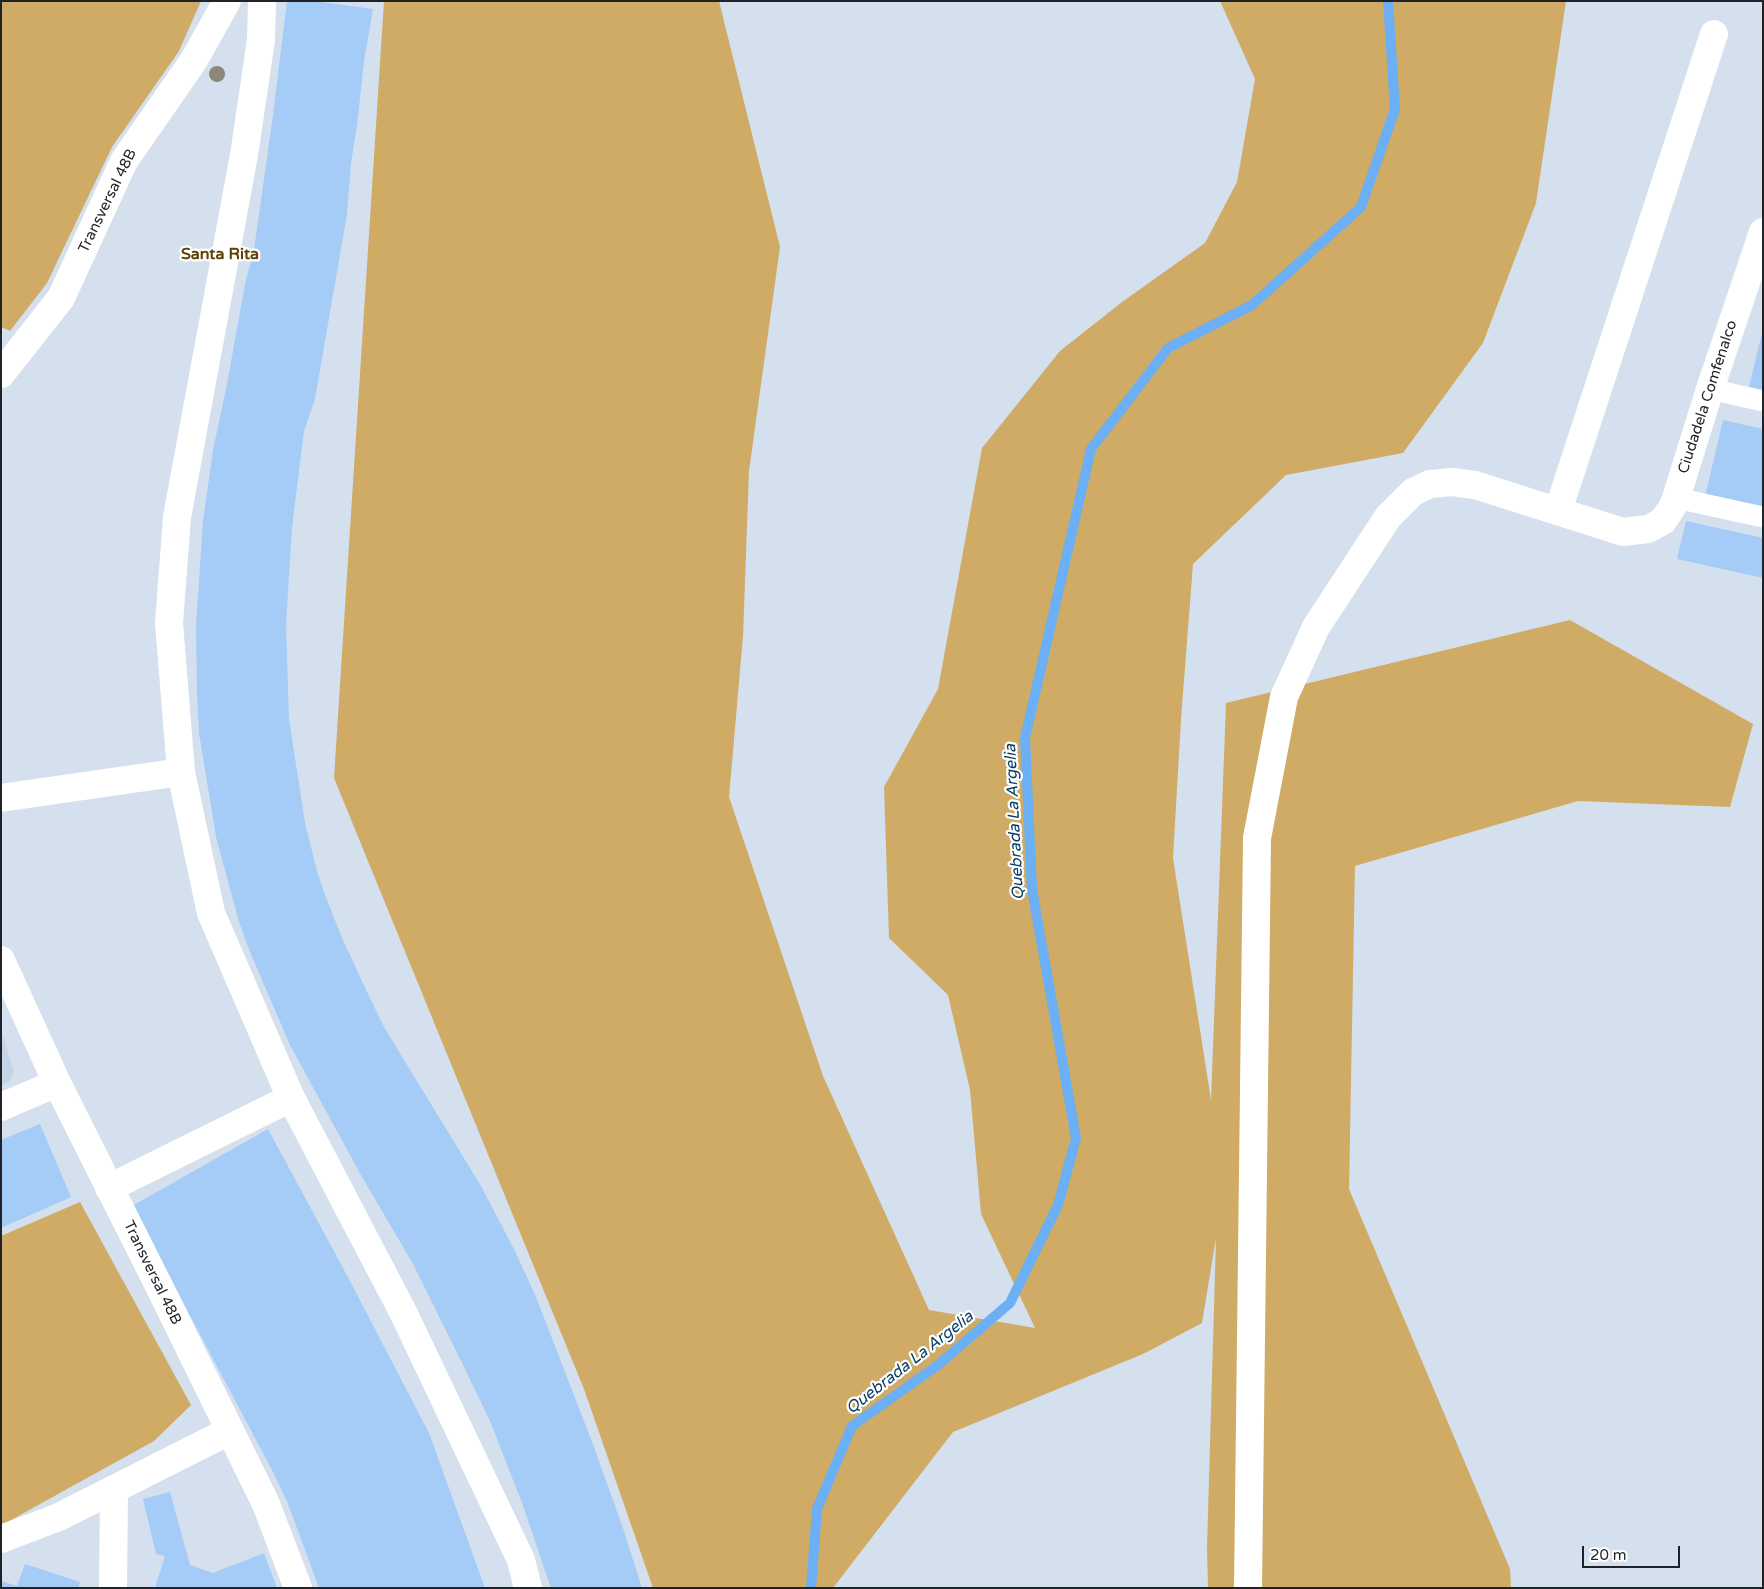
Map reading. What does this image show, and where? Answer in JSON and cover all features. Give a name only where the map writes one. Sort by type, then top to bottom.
[{"type":"street","name":"Transversal 48B","points":[[1,374],[61,298],[124,161],[194,60],[227,1]]},
{"type":"street","points":[[262,1],[260,40],[244,155],[177,517],[169,623],[181,772],[211,913],[291,1098],[403,1312],[521,1560],[528,1588]]},
{"type":"street","points":[[1248,1588],[1257,838],[1284,697],[1316,627],[1388,517],[1412,492],[1430,484],[1452,482],[1475,485],[1558,511],[1714,34]]},
{"type":"street","name":"Ciudadela Comfenalco","points":[[1558,511],[1623,532],[1648,529],[1663,521],[1674,506],[1710,389],[1755,282],[1763,232]]},
{"type":"street","points":[[1710,389],[1763,401]]},
{"type":"street","points":[[1676,498],[1763,517]]},
{"type":"street","points":[[1,798],[181,772]]},
{"type":"street","name":"Transversal 48B","points":[[1,960],[57,1083],[266,1504],[298,1588]]},
{"type":"street","points":[[1,1107],[57,1083]]},
{"type":"street","points":[[109,1188],[291,1098]]},
{"type":"street","points":[[1,1539],[59,1517],[114,1491],[229,1431]]},
{"type":"street","points":[[113,1588],[114,1491]]},
{"type":"shaded area","points":[[1,1],[201,1],[179,51],[112,147],[47,283],[10,331],[1,327]]},
{"type":"shaded area","points":[[384,1],[719,1],[780,247],[749,471],[743,636],[729,797],[823,1076],[929,1310],[1035,1328],[981,1214],[970,1090],[948,995],[889,938],[884,787],[938,689],[982,448],[1060,351],[1122,302],[1205,243],[1237,182],[1255,79],[1220,1],[1566,1],[1536,203],[1483,343],[1403,453],[1286,475],[1193,564],[1173,858],[1211,1100],[1226,703],[1570,620],[1753,724],[1730,807],[1578,801],[1355,866],[1349,1189],[1510,1569],[1511,1588],[1208,1588],[1207,1548],[1216,1238],[1202,1323],[1143,1354],[953,1432],[833,1588],[653,1588],[584,1389],[334,778]]},
{"type":"shaded area","points":[[1,1030],[14,1072],[9,1082],[1,1085]]},
{"type":"shaded area","points":[[80,1202],[191,1405],[154,1441],[2,1525],[1,1236]]},
{"type":"building","points":[[287,1],[314,1],[373,9],[364,61],[351,163],[347,214],[315,399],[304,431],[292,528],[286,624],[289,719],[305,823],[324,892],[342,938],[384,1027],[481,1186],[514,1249],[536,1297],[594,1447],[642,1588],[551,1588],[522,1503],[490,1421],[413,1264],[362,1177],[290,1045],[239,922],[216,837],[199,733],[197,696],[196,626],[203,521],[213,450],[245,284],[254,250]]},
{"type":"building","points":[[1763,333],[1763,390],[1749,387]]},
{"type":"building","points":[[1723,420],[1763,429],[1763,509],[1705,497]]},
{"type":"building","points":[[1686,521],[1763,538],[1763,578],[1677,559]]},
{"type":"building","points":[[40,1124],[71,1197],[1,1228],[1,1140]]},
{"type":"building","points":[[268,1129],[429,1433],[485,1588],[319,1588],[287,1501],[272,1470],[132,1206]]},
{"type":"building","points":[[170,1492],[190,1565],[213,1573],[264,1553],[277,1588],[155,1588],[165,1556],[156,1554],[143,1499]]},
{"type":"building","points":[[25,1564],[80,1582],[78,1588],[1,1588],[1,1581],[17,1586]]},
{"type":"waterway","name":"Quebrada La Argelia","points":[[811,1588],[817,1509],[852,1426],[938,1365],[1010,1303],[1058,1205],[1076,1138],[1032,889],[1025,738],[1091,449],[1168,348],[1252,305],[1361,207],[1395,109],[1388,1]]},
{"type":"district","name":"Santa Rita","points":[[220,255]]}]
